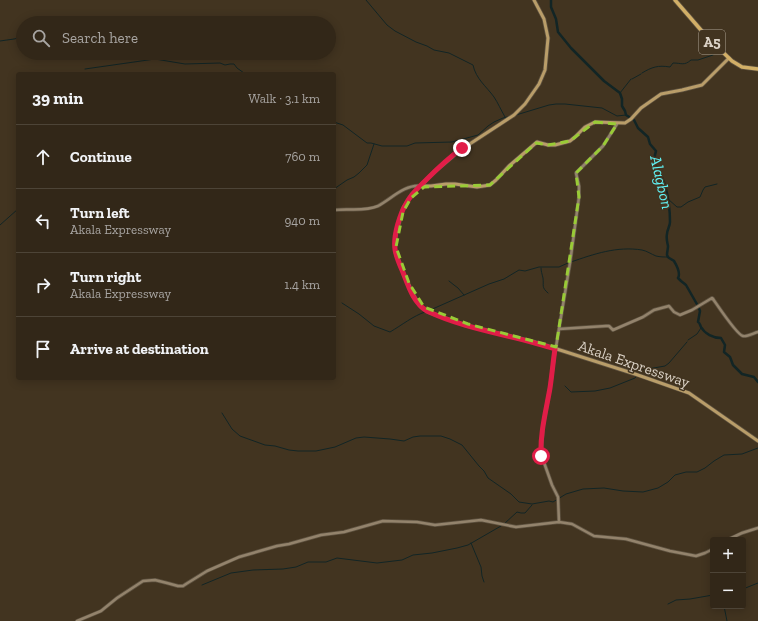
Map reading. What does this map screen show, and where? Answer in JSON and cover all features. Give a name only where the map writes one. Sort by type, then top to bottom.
[{"type":"highway","name":"A5","points":[[675,0],[707,37],[729,59],[742,67],[758,69]]},
{"type":"main road","name":"Akala Expressway","points":[[535,0],[542,12],[548,38],[545,70],[540,84],[515,115],[492,131],[458,151],[410,197],[403,208],[395,237],[395,250],[416,300],[421,307],[447,318],[556,348],[689,393],[758,440]]},
{"type":"main road","points":[[421,186],[455,184],[478,187],[490,185],[537,142],[555,145],[570,141],[585,127],[595,122],[600,121],[625,124],[641,108],[661,94],[700,86],[729,59]]},
{"type":"street","points":[[559,522],[558,497],[549,480],[541,456],[541,450],[545,412],[570,263],[579,197],[579,186],[576,173],[603,146],[617,124]]},
{"type":"street","points":[[336,210],[363,210],[376,206],[408,188],[421,186]]},
{"type":"street","points":[[559,329],[609,326],[613,330],[660,308],[669,306],[673,312],[680,315],[713,299],[740,335],[744,336],[758,332]]},
{"type":"street","points":[[77,621],[101,610],[116,598],[143,581],[155,580],[183,586],[207,571],[240,557],[314,536],[344,532],[386,521],[417,522],[435,525],[477,520],[513,526],[559,522],[572,524],[592,535],[600,537],[627,540],[696,556],[710,550]]},
{"type":"street","points":[[733,537],[758,528]]},
{"type":"highlighted area","points":[[595,122],[617,124],[603,146],[576,173],[579,197],[556,347],[468,324],[424,307],[409,283],[396,247],[403,212],[411,198],[424,187],[490,185],[536,143],[548,145],[570,141]]},
{"type":"waterway","points":[[366,0],[387,25],[395,31],[434,50],[449,53],[473,65],[474,70],[494,97],[505,117]]},
{"type":"waterway","name":"Alagbon","points":[[551,0],[551,7],[556,19],[558,32],[571,48],[604,81],[620,93],[622,106],[626,115],[634,120],[638,128],[648,137],[650,144],[656,151],[655,161],[657,169],[665,185],[669,208],[670,225],[667,231],[667,255],[674,261],[679,272],[678,278],[686,285],[698,306],[700,311],[698,322],[707,334],[721,338],[725,345],[724,352],[730,357],[733,365],[742,374],[754,377],[758,382]]},
{"type":"waterway","points":[[0,41],[16,39]]},
{"type":"waterway","points":[[642,73],[655,67],[670,67],[673,63],[685,64],[691,60],[698,60],[713,55]]},
{"type":"waterway","points":[[85,69],[148,60]]},
{"type":"waterway","points":[[161,60],[185,64],[234,64],[243,72]]},
{"type":"waterway","points":[[632,79],[641,74]]},
{"type":"waterway","points":[[620,93],[631,79]]},
{"type":"waterway","points":[[516,115],[556,104],[602,108],[617,116],[626,115]]},
{"type":"waterway","points":[[336,123],[343,125],[367,143],[382,146],[407,146],[415,143],[452,142],[478,135],[494,122],[511,116]]},
{"type":"waterway","points":[[336,188],[354,177],[367,165],[374,144]]},
{"type":"waterway","points":[[668,199],[677,207],[681,207],[700,197],[705,187],[717,184]]},
{"type":"waterway","points":[[0,225],[16,211]]},
{"type":"waterway","points":[[571,262],[597,254],[624,249],[642,250],[656,256],[668,257]]},
{"type":"waterway","points":[[428,311],[489,284],[504,279],[519,270],[525,271],[539,267],[559,267],[568,263]]},
{"type":"waterway","points":[[541,268],[544,288],[548,293]]},
{"type":"waterway","points":[[449,281],[464,295]]},
{"type":"waterway","points":[[342,303],[374,326],[390,332],[412,318],[425,312]]},
{"type":"waterway","points":[[688,340],[697,334],[701,328]]},
{"type":"waterway","points":[[565,386],[571,392],[595,391],[610,388],[635,378],[642,370],[665,366],[687,342]]},
{"type":"waterway","points":[[222,413],[232,429],[240,436],[265,445],[298,451],[316,451],[335,447],[356,438],[364,437],[404,441],[420,436],[441,436],[462,445],[488,478],[511,494],[519,502],[532,504],[549,501],[553,502],[566,494],[583,489],[604,488],[643,492],[658,488],[668,482],[675,475],[686,472],[697,472],[724,455],[742,454],[758,448]]},
{"type":"waterway","points":[[504,524],[517,512],[525,513],[532,505]]},
{"type":"waterway","points":[[202,585],[231,573],[253,570],[283,569],[296,567],[308,562],[326,562],[337,558],[377,563],[402,560],[413,555],[432,553],[468,545],[501,526]]},
{"type":"waterway","points":[[471,543],[481,567],[484,582]]},
{"type":"waterway","points":[[746,588],[758,583]]},
{"type":"waterway","points":[[668,604],[676,600],[710,596]]},
{"type":"waterway","points":[[725,609],[727,621]]},
{"type":"route","points":[[462,148],[412,194],[407,201],[396,232],[395,250],[405,277],[418,304],[427,311],[465,325],[538,343],[555,349],[543,426],[541,456]]}]
